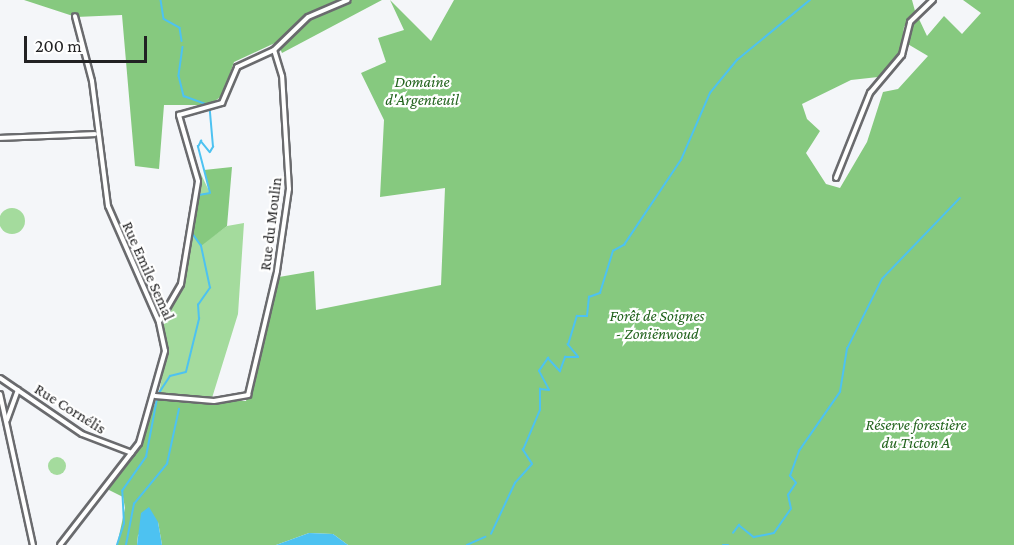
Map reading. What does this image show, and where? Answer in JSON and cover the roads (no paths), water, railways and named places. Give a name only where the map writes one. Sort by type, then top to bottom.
[{"type":"street","points":[[159,322],[181,284],[198,181],[179,115],[222,103],[237,66],[274,50],[308,17],[348,0]]},
{"type":"street","points":[[836,178],[870,93],[902,55],[912,19],[933,0]]},
{"type":"street","name":"Rue Emile Semal","points":[[60,545],[132,453],[155,396],[165,362],[159,322],[108,206],[95,134],[92,81],[75,16]]},
{"type":"street","name":"Rue du Moulin","points":[[155,396],[246,398],[278,271],[289,189],[282,76],[274,50]]},
{"type":"street","points":[[0,138],[95,134]]},
{"type":"street","name":"Rue Cornélis","points":[[0,378],[82,434],[132,453]]},
{"type":"street","points":[[6,422],[18,390]]},
{"type":"street","points":[[0,394],[33,545]]},
{"type":"water","points":[[149,507],[158,522],[162,545],[137,545],[141,513]]},
{"type":"water","points":[[309,533],[333,534],[348,545],[276,545]]},
{"type":"waterway","points":[[161,0],[164,19],[180,28],[182,41]]},
{"type":"waterway","points":[[491,534],[515,483],[532,464],[523,450],[540,410],[540,389],[549,390],[539,371],[548,358],[560,371],[565,357],[578,357],[568,345],[577,316],[587,316],[589,297],[600,293],[613,251],[624,245],[681,160],[710,93],[737,60],[810,0]]},
{"type":"waterway","points":[[183,47],[179,76],[184,96],[209,105]]},
{"type":"waterway","points":[[194,216],[199,195],[210,193],[198,147],[201,141],[210,152],[213,147],[210,110]]},
{"type":"waterway","points":[[733,533],[739,525],[754,537],[774,533],[791,509],[788,495],[796,483],[790,476],[799,451],[840,392],[847,349],[882,279],[960,198]]},
{"type":"waterway","points":[[159,393],[170,376],[186,372],[199,319],[198,305],[210,288],[201,246],[191,232]]},
{"type":"waterway","points":[[117,545],[124,524],[122,491],[146,457],[157,399]]},
{"type":"waterway","points":[[126,545],[134,504],[167,464],[179,409]]},
{"type":"waterway","points":[[467,545],[485,537]]},
{"type":"waterway","points":[[723,545],[728,545]]},
{"type":"park label","name":"Domaine d'Argenteuil","points":[[422,91]]},
{"type":"park label","name":"Forêt de Soignes - Zoniënwoud","points":[[657,325]]},
{"type":"park label","name":"Réserve forestière du Ticton A","points":[[916,434]]}]
